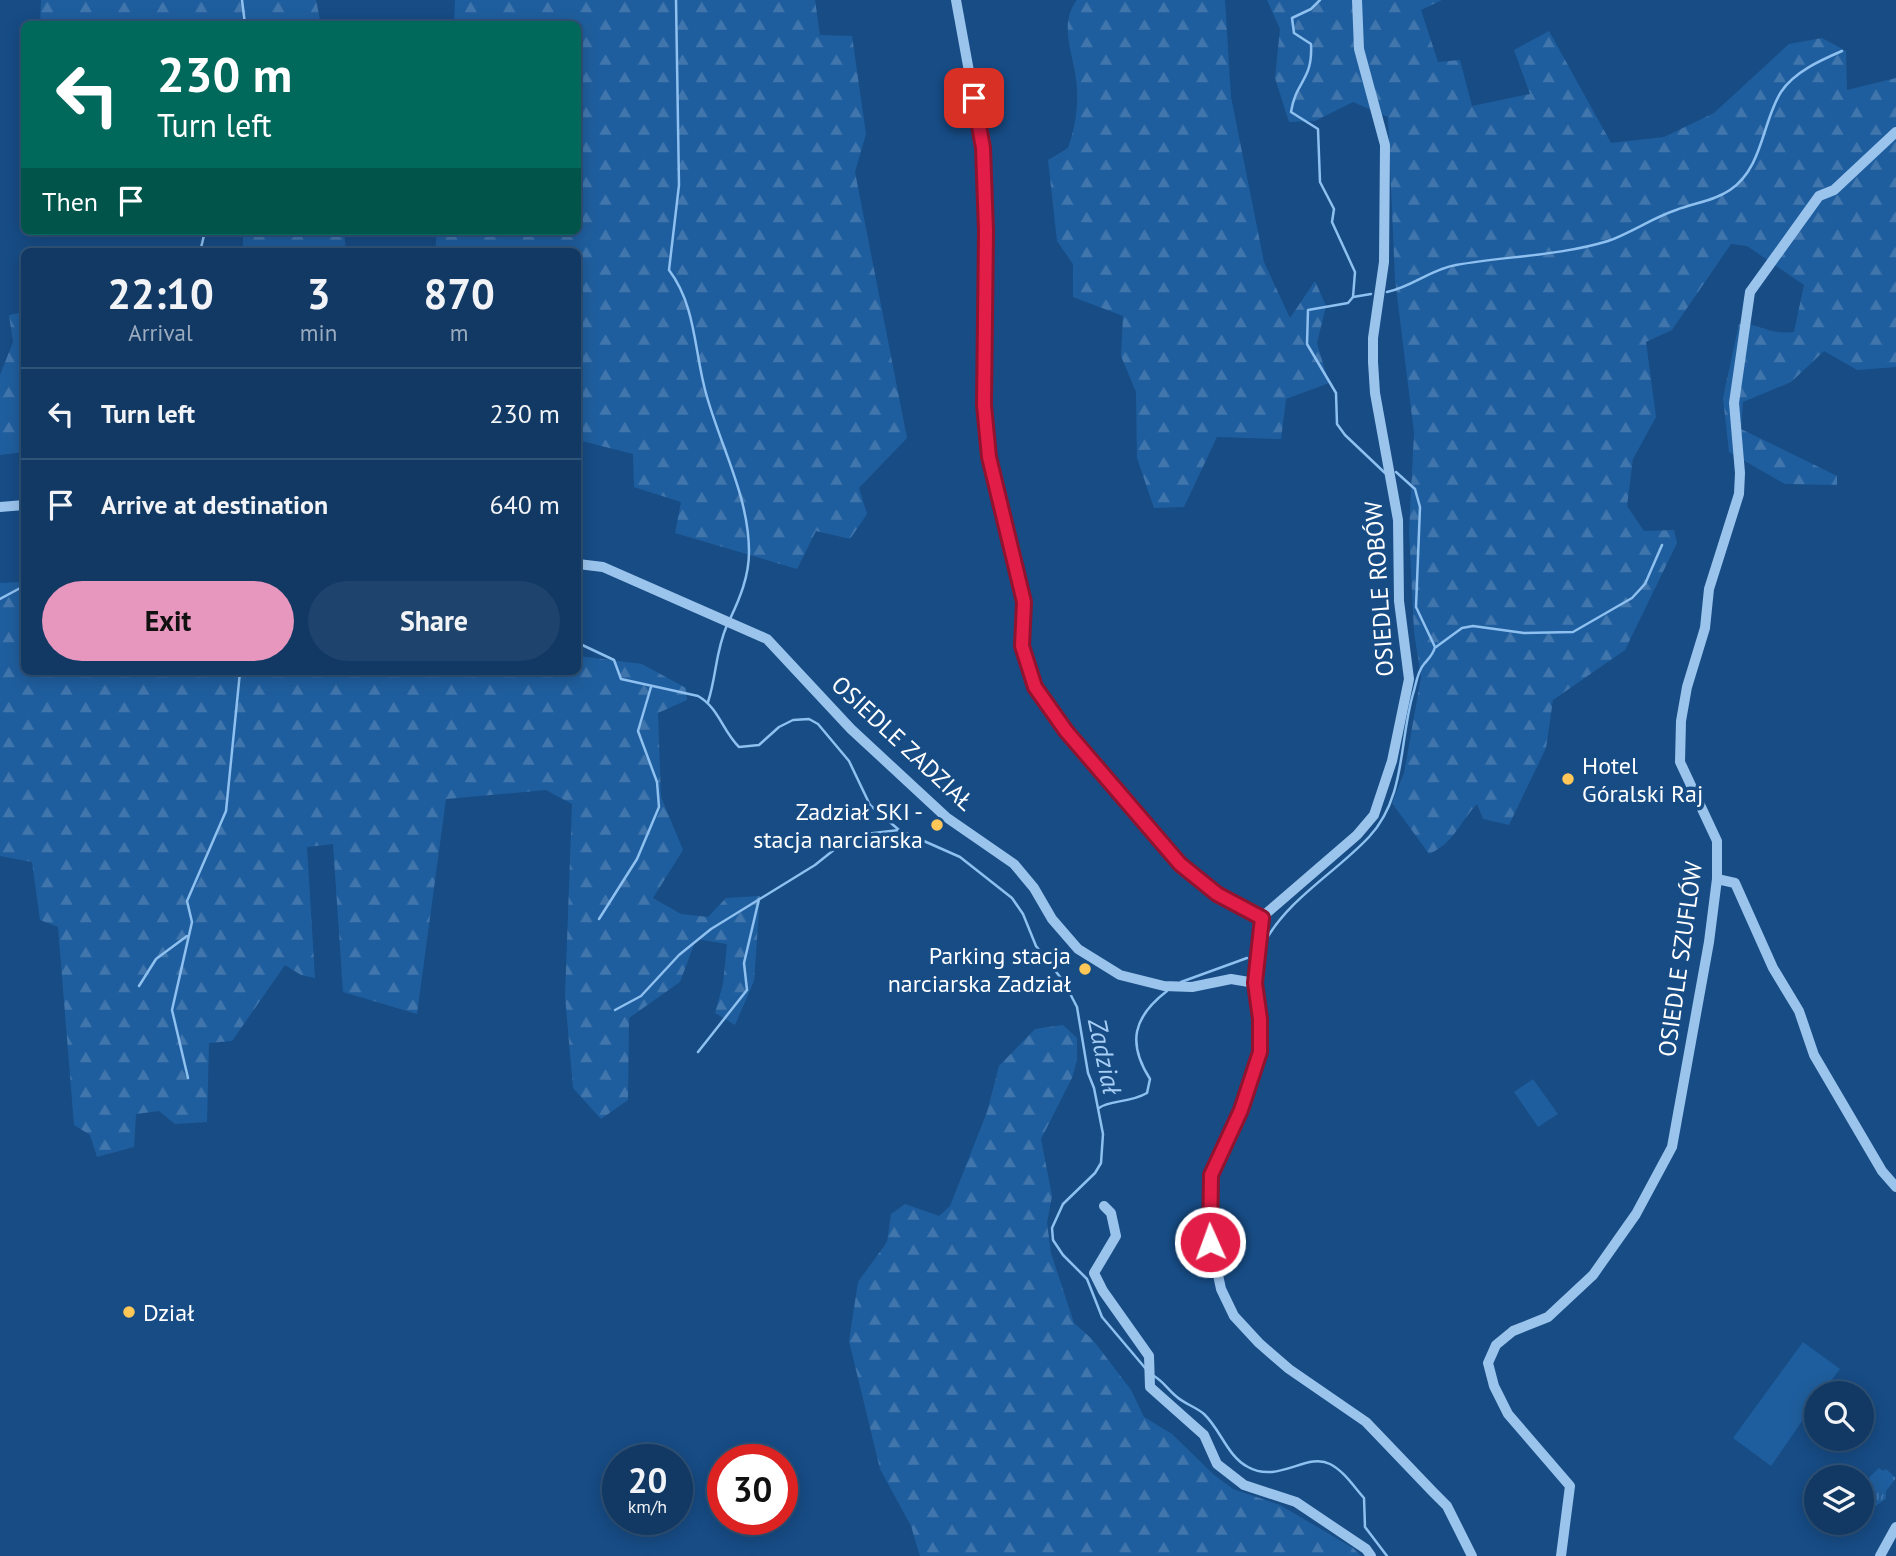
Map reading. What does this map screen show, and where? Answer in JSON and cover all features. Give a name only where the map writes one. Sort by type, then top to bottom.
[{"type":"street","points":[[956,0],[983,148],[986,231],[984,405],[989,457],[1024,602],[1022,646],[1035,687],[1066,731],[1180,864],[1217,894],[1262,918],[1255,983],[1260,1019],[1260,1052],[1241,1110],[1211,1175],[1210,1242],[1221,1289],[1234,1316],[1259,1343],[1289,1369],[1366,1422],[1447,1506],[1472,1556]]},
{"type":"street","name":"OSIEDLE ROBÓW","points":[[1262,918],[1357,835],[1374,815],[1392,761],[1409,679],[1399,601],[1398,520],[1375,393],[1373,362],[1373,338],[1384,262],[1385,145],[1359,48],[1357,0]]},
{"type":"street","name":"OSIEDLE SZUFLÓW","points":[[1561,1556],[1570,1486],[1508,1414],[1494,1387],[1488,1363],[1496,1345],[1513,1331],[1548,1317],[1593,1275],[1636,1214],[1672,1147],[1709,942],[1717,878],[1717,841],[1681,762],[1681,721],[1687,687],[1705,628],[1712,577],[1739,494],[1740,473],[1734,403],[1750,292],[1819,196],[1834,190],[1896,132]]},
{"type":"street","points":[[0,507],[21,505]]},
{"type":"street","name":"OSIEDLE ZADZIAŁ","points":[[581,564],[603,567],[767,639],[851,729],[946,817],[1014,864],[1034,888],[1052,919],[1078,949],[1120,975],[1164,986],[1185,987],[1221,980],[1255,983]]},
{"type":"street","points":[[1717,878],[1735,883],[1773,968],[1799,1011],[1814,1055],[1882,1171],[1896,1187]]},
{"type":"street","points":[[1104,1206],[1111,1213],[1116,1236],[1094,1273],[1102,1291],[1145,1349],[1148,1371],[1156,1394],[1204,1435],[1217,1464],[1244,1485],[1296,1502],[1366,1549],[1371,1556]]},
{"type":"street","points":[[1880,1556],[1896,1527]]},
{"type":"green space","points":[[41,0],[316,0],[320,21],[40,21]]},
{"type":"green space","points":[[455,0],[815,0],[820,35],[852,36],[866,134],[855,172],[907,438],[859,488],[867,514],[850,539],[816,531],[797,569],[675,533],[681,502],[634,487],[633,454],[581,441],[581,248],[435,248],[437,235],[581,235],[581,21],[454,21]]},
{"type":"green space","points":[[1077,0],[1225,0],[1231,97],[1264,262],[1290,318],[1315,281],[1326,306],[1317,343],[1329,383],[1286,399],[1281,439],[1217,437],[1184,507],[1154,508],[1137,458],[1136,392],[1121,356],[1123,316],[1073,297],[1073,264],[1057,241],[1048,160],[1068,148],[1075,122],[1077,87],[1068,28],[1069,18]]},
{"type":"green space","points":[[1267,0],[1442,0],[1421,10],[1438,62],[1460,60],[1472,106],[1530,94],[1514,50],[1549,31],[1611,143],[1664,137],[1714,113],[1789,44],[1822,38],[1846,51],[1847,90],[1896,78],[1896,367],[1857,370],[1824,351],[1791,382],[1743,402],[1741,429],[1837,476],[1837,485],[1785,484],[1729,452],[1723,398],[1739,324],[1778,332],[1794,332],[1804,285],[1747,246],[1731,244],[1672,330],[1646,342],[1656,417],[1633,459],[1627,506],[1644,531],[1674,530],[1677,543],[1625,650],[1553,700],[1546,748],[1509,825],[1483,819],[1477,804],[1451,838],[1429,854],[1392,803],[1404,773],[1421,677],[1414,632],[1409,531],[1414,433],[1395,279],[1388,117],[1353,102],[1315,121],[1289,122],[1275,78],[1280,29]]},
{"type":"green space","points":[[243,235],[344,235],[346,248],[243,248]]},
{"type":"green space","points":[[21,313],[21,452],[0,455],[0,375],[13,342],[9,315]]},
{"type":"green space","points":[[21,582],[21,675],[581,675],[581,656],[642,664],[686,688],[687,700],[658,713],[661,797],[683,850],[653,898],[681,914],[708,917],[726,898],[760,896],[754,981],[735,1025],[715,1013],[723,984],[727,944],[696,939],[680,982],[629,1018],[628,1100],[601,1119],[573,1088],[565,996],[572,804],[546,790],[446,799],[417,1014],[343,992],[333,844],[307,847],[315,978],[301,975],[285,965],[232,1041],[209,1043],[207,1122],[175,1124],[159,1111],[136,1114],[134,1147],[97,1157],[90,1135],[74,1125],[58,927],[40,920],[32,862],[0,856],[0,583]]},
{"type":"green space","points":[[1063,1025],[1077,1038],[1077,1060],[1072,1078],[1041,1139],[1052,1196],[1047,1223],[1051,1253],[1074,1323],[1093,1340],[1131,1390],[1144,1417],[1172,1434],[1213,1474],[1233,1489],[1280,1505],[1353,1548],[1361,1556],[920,1556],[911,1526],[880,1469],[849,1341],[858,1282],[887,1242],[891,1214],[905,1204],[939,1216],[950,1206],[987,1112],[999,1066],[1035,1029]]},
{"type":"green space","points":[[1533,1079],[1558,1114],[1538,1127],[1514,1092]]},
{"type":"green space","points":[[1803,1342],[1840,1369],[1831,1381],[1804,1381],[1804,1418],[1771,1466],[1733,1438]]},
{"type":"green space","points":[[1879,1468],[1883,1471],[1886,1469],[1896,1478],[1886,1491],[1886,1499],[1874,1507],[1874,1473]]},
{"type":"waterway","points":[[242,0],[245,21]]},
{"type":"waterway","points":[[676,0],[679,185],[669,270],[685,299],[707,397],[745,512],[749,552],[746,578],[730,619]]},
{"type":"waterway","points":[[1320,0],[1311,9],[1292,18],[1294,33],[1311,44],[1311,56],[1291,112],[1318,129],[1320,182],[1334,209],[1332,222],[1355,272],[1353,297],[1348,303],[1308,310],[1307,344],[1336,393],[1337,424],[1385,473]]},
{"type":"waterway","points":[[1387,292],[1447,267],[1571,250],[1608,241],[1667,213],[1724,194],[1741,181],[1749,170],[1775,104],[1786,85],[1809,67],[1842,51]]},
{"type":"waterway","points":[[201,248],[204,235]]},
{"type":"waterway","points":[[1353,297],[1371,294]]},
{"type":"waterway","points":[[1264,943],[1274,927],[1299,899],[1369,837],[1381,821],[1390,805],[1400,768],[1418,675],[1435,647],[1416,607],[1420,507],[1415,489],[1396,472]]},
{"type":"waterway","points":[[1436,647],[1462,628],[1473,626],[1524,633],[1573,632],[1632,598],[1645,584],[1662,545]]},
{"type":"waterway","name":"Zadział","points":[[0,599],[21,588]]},
{"type":"waterway","points":[[708,702],[727,625]]},
{"type":"waterway","name":"Zadział","points":[[581,644],[614,660],[621,679],[698,696],[716,713],[739,747],[759,745],[779,727],[793,720],[809,719],[818,724],[849,761],[870,805],[899,830],[960,857],[1012,898],[1023,914],[1036,946],[1064,982],[1077,1007],[1088,1073],[1094,1088],[1103,1134],[1101,1163],[1095,1173],[1063,1204],[1052,1228],[1053,1240],[1063,1255],[1087,1279],[1102,1317],[1146,1369]]},
{"type":"waterway","points":[[188,1078],[172,1010],[192,922],[187,901],[226,811],[240,675]]},
{"type":"waterway","points":[[599,919],[637,859],[659,807],[657,782],[638,731],[651,687]]},
{"type":"waterway","points":[[615,1010],[641,996],[679,955],[711,929],[815,865],[840,845],[857,835],[899,830]]},
{"type":"waterway","points":[[698,1052],[747,990],[744,963],[759,899]]},
{"type":"waterway","points":[[139,986],[156,959],[187,936]]},
{"type":"waterway","points":[[1181,982],[1247,958]]},
{"type":"waterway","points":[[1099,1108],[1147,1093],[1150,1079],[1138,1054],[1137,1031],[1147,1011],[1167,991]]},
{"type":"waterway","name":"Zadział","points":[[1154,1376],[1180,1399],[1204,1414],[1229,1450],[1248,1467],[1270,1472],[1321,1461],[1335,1467],[1364,1498],[1365,1527],[1387,1556]]},
{"type":"place","name":"Hotel Góralski Raj","points":[[1568,779]]},
{"type":"place","name":"Zadział SKI - stacja narciarska","points":[[937,825]]},
{"type":"place","name":"Parking stacja narciarska Zadział","points":[[1085,969]]},
{"type":"place","name":"Dział","points":[[129,1312]]},
{"type":"route","points":[[974,98],[983,148],[986,231],[984,405],[989,457],[1024,602],[1022,646],[1035,687],[1066,731],[1180,864],[1217,894],[1262,918],[1255,983],[1260,1019],[1260,1052],[1241,1110],[1211,1175],[1210,1242]]}]
